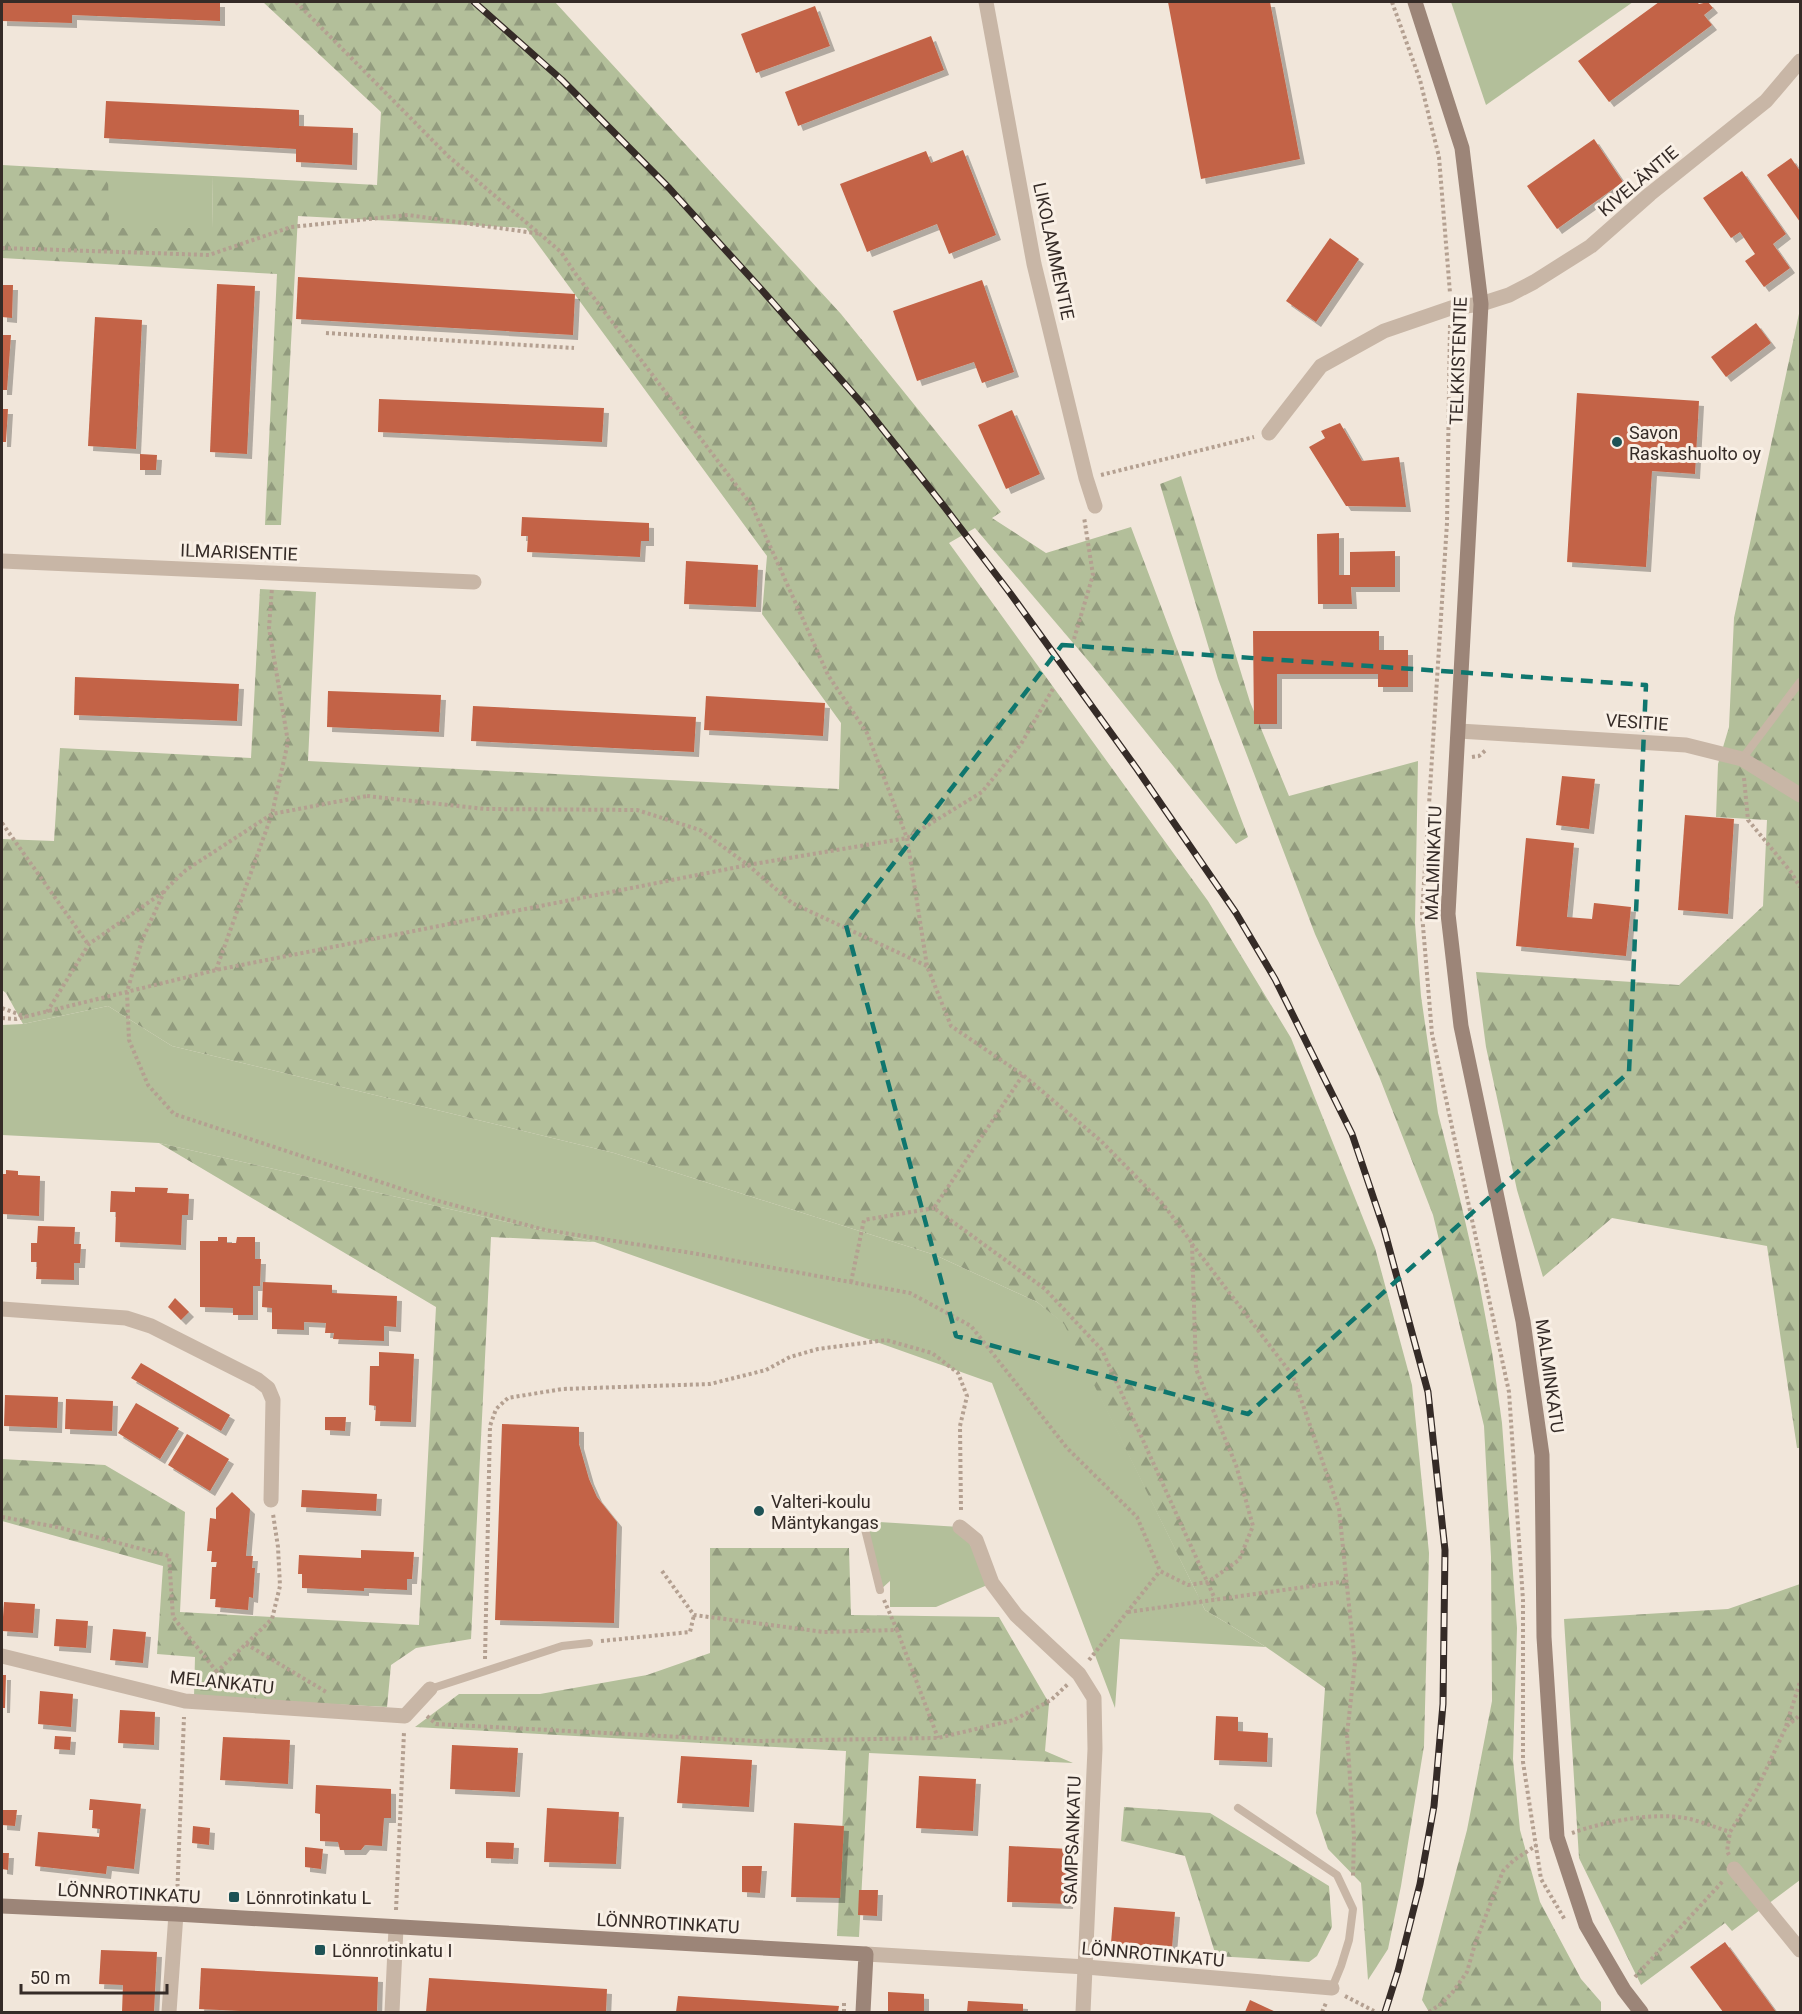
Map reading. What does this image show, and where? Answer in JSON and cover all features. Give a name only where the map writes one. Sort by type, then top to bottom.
[{"type":"street","name":"LIKOLAMMENTIE","points":[[986,2],[1035,264],[1086,478],[1095,506]]},
{"type":"street","name":"TELKKISTENTIE","points":[[1415,2],[1462,148],[1481,304],[1459,731]]},
{"type":"street","name":"KIVELÄNTIE","points":[[1269,433],[1321,366],[1384,331],[1451,308],[1481,304],[1518,291],[1591,246],[1650,194],[1766,101],[1800,61]]},
{"type":"street","name":"ILMARISENTIE","points":[[2,561],[474,582]]},
{"type":"street","name":"VESITIE","points":[[1459,731],[1686,745],[1742,759],[1800,795]]},
{"type":"street","name":"MALMINKATU","points":[[1459,731],[1448,914],[1461,1026],[1523,1320],[1542,1455],[1544,1637],[1557,1838],[1586,1925],[1624,1990],[1641,2013]]},
{"type":"street","points":[[2,1309],[126,1318],[151,1326],[258,1380],[268,1388],[273,1400],[271,1500]]},
{"type":"street","name":"SAMPSANKATU","points":[[960,1527],[976,1540],[992,1583],[1016,1616],[1078,1674],[1094,1698],[1095,1749],[1083,2013]]},
{"type":"street","name":"MELANKATU","points":[[2,1656],[184,1701],[410,1711]]},
{"type":"street","points":[[410,1711],[430,1689]]},
{"type":"street","points":[[1734,1869],[1800,1950]]},
{"type":"street","name":"LÖNNROTINKATU","points":[[2,1906],[1086,1967],[1332,1988]]},
{"type":"street","points":[[169,2013],[176,1914]]},
{"type":"street","points":[[392,2013],[396,1928]]},
{"type":"street","points":[[863,2013],[866,1954]]},
{"type":"lane","points":[[1742,759],[1800,682]]},
{"type":"lane","points":[[863,1521],[880,1590]]},
{"type":"lane","points":[[430,1689],[562,1646],[589,1642]]},
{"type":"lane","points":[[1238,1808],[1337,1875],[1353,1908],[1349,1940],[1332,1988]]},
{"type":"path","points":[[296,2],[448,156],[561,252],[752,506],[828,675],[867,733],[907,838],[927,966],[951,1026],[1023,1075],[1101,1141],[1163,1204],[1293,1376],[1339,1509],[1355,1663],[1347,1734],[1354,1837],[1353,1908]]},
{"type":"path","points":[[2,248],[209,255],[291,227],[408,215],[542,234]]},
{"type":"path","points":[[326,333],[574,348]]},
{"type":"path","points":[[1086,478],[1269,433]]},
{"type":"path","points":[[216,970],[272,814],[288,742],[269,628],[273,582],[277,573]]},
{"type":"path","points":[[2,1018],[26,1017],[216,970],[748,866],[907,838],[982,792],[1021,744],[1054,687]]},
{"type":"path","points":[[1742,759],[1748,820],[1791,872],[1800,887]]},
{"type":"path","points":[[47,1012],[89,944],[165,890],[186,870],[272,814],[367,796],[485,809],[636,810],[700,830],[792,903],[927,966]]},
{"type":"path","points":[[2,823],[89,944]]},
{"type":"path","points":[[165,890],[142,940],[127,992],[129,1040],[148,1084],[174,1114],[435,1200],[545,1230],[692,1253],[910,1293],[971,1326],[1067,1448],[1137,1517],[1160,1570],[1188,1585],[1208,1582],[1239,1560],[1253,1526],[1236,1465],[1196,1369],[1192,1243]]},
{"type":"path","points":[[2,1008],[26,1017]]},
{"type":"path","points":[[934,1208],[1023,1075]]},
{"type":"path","points":[[851,1282],[864,1220],[934,1208],[1045,1289],[1102,1350],[1215,1599]]},
{"type":"path","points":[[485,1671],[490,1426],[496,1409],[508,1398],[562,1389],[710,1384],[766,1370],[790,1357],[818,1348],[886,1340],[932,1353],[958,1373],[967,1396],[960,1426],[960,1527]]},
{"type":"path","points":[[176,1914],[184,1701],[272,1619],[280,1586],[278,1547],[271,1500]]},
{"type":"path","points":[[2,1517],[57,1527],[169,1557],[173,1617],[217,1672]]},
{"type":"path","points":[[396,1928],[410,1711],[436,1724],[757,1741],[938,1738],[1014,1720],[1051,1700],[1078,1674],[1160,1570]]},
{"type":"path","points":[[662,1571],[694,1616],[824,1632],[897,1630]]},
{"type":"path","points":[[1127,1612],[1347,1581]]},
{"type":"path","points":[[880,1590],[938,1738]]},
{"type":"path","points":[[589,1642],[690,1632],[694,1616]]},
{"type":"path","points":[[246,1644],[334,1696]]},
{"type":"path","points":[[1624,1990],[1734,1869],[1727,1851],[1730,1832],[1757,1789],[1786,1727],[1800,1682]]},
{"type":"path","points":[[1786,1727],[1800,1715]]},
{"type":"path","points":[[1430,2013],[1452,1993],[1467,1972],[1475,1944],[1503,1871],[1514,1860],[1536,1846],[1592,1826],[1648,1817],[1683,1818],[1730,1832]]},
{"type":"path","points":[[1332,1988],[1374,2011]]},
{"type":"highlighted area","points":[[1062,645],[1646,685],[1629,1072],[1248,1414],[956,1336],[846,925]]},
{"type":"green space","points":[[263,2],[555,2],[841,314],[1001,512],[992,518],[1046,553],[1131,527],[1248,837],[1236,844],[1091,664],[975,528],[949,543],[1208,901],[1291,1038],[1375,1248],[1412,1385],[1429,1553],[1424,1746],[1388,1949],[1368,1980],[1361,1883],[1328,1849],[1316,1813],[1325,1688],[1266,1647],[1205,1610],[1064,1324],[1037,1302],[935,1255],[614,1153],[172,1046],[108,1006],[23,1024],[6,993],[2,990],[2,839],[54,841],[60,748],[251,758],[260,589],[316,592],[308,761],[839,789],[841,723],[762,614],[767,556],[526,228],[298,216],[281,525],[265,525],[277,274],[2,258],[2,165],[108,171],[109,228],[212,228],[213,176],[377,185],[381,112]]},
{"type":"green space","points":[[1451,2],[1633,2],[1486,105]]},
{"type":"green space","points":[[108,171],[213,176],[212,228],[108,228]]},
{"type":"green space","points":[[1800,309],[1800,1448],[1797,1448],[1767,1246],[1612,1218],[1543,1277],[1517,1190],[1486,1047],[1476,972],[1679,985],[1763,906],[1767,820],[1716,817],[1718,764],[1729,727],[1734,618]]},
{"type":"green space","points":[[1181,476],[1250,702],[1289,796],[1418,761],[1415,923],[1421,996],[1438,1113],[1478,1277],[1502,1423],[1517,1628],[1513,1759],[1520,1830],[1540,1902],[1581,1979],[1601,2002],[1601,2012],[1429,2012],[1422,2000],[1467,1830],[1492,1701],[1491,1557],[1484,1426],[1433,1215],[1379,1076],[1315,934],[1218,679],[1160,484]]},
{"type":"green space","points":[[108,1006],[172,1046],[614,1153],[935,1255],[1037,1302],[1065,1324],[1205,1610],[1266,1647],[1120,1639],[1115,1708],[992,1383],[595,1242],[159,1143],[2,1135],[2,1025],[23,1024]]},
{"type":"green space","points":[[159,1143],[595,1242],[491,1237],[471,1639],[416,1648],[391,1665],[387,1707],[194,1697],[195,1657],[157,1654],[163,1566],[2,1521],[2,1459],[105,1465],[185,1512],[180,1612],[419,1625],[436,1307]]},
{"type":"green space","points":[[863,1521],[960,1527],[992,1583],[936,1607],[890,1607],[890,1581],[880,1590]]},
{"type":"green space","points":[[710,1548],[849,1548],[851,1615],[999,1617],[1049,1703],[1045,1751],[1073,1763],[869,1753],[859,1937],[837,1936],[846,1751],[415,1727],[459,1694],[540,1694],[647,1675],[710,1653]]},
{"type":"green space","points":[[1800,1584],[1800,1880],[1732,1931],[1725,1923],[1641,1985],[1579,1858],[1564,1619],[1728,1609]]},
{"type":"green space","points":[[1124,1807],[1210,1813],[1329,1886],[1332,1927],[1317,1956],[1309,1962],[1216,1956],[1185,1856],[1121,1841]]},
{"type":"building","points":[[2,2],[220,2],[220,21],[72,15],[72,23],[2,21]]},
{"type":"building","points":[[1168,2],[1270,2],[1300,159],[1201,179]]},
{"type":"building","points":[[1659,2],[1697,2],[1699,4],[1708,2],[1713,8],[1704,15],[1712,25],[1609,102],[1578,61]]},
{"type":"building","points":[[815,6],[830,46],[756,73],[741,34]]},
{"type":"building","points":[[931,36],[944,70],[798,126],[785,92]]},
{"type":"building","points":[[106,101],[299,110],[299,126],[353,128],[352,165],[296,162],[296,149],[104,138]]},
{"type":"building","points":[[1594,139],[1623,182],[1557,229],[1527,186]]},
{"type":"building","points":[[963,150],[996,235],[949,254],[937,224],[867,252],[840,184],[926,151],[931,163]]},
{"type":"building","points":[[1791,158],[1800,171],[1800,222],[1767,175]]},
{"type":"building","points":[[1742,171],[1786,234],[1773,244],[1790,268],[1764,287],[1745,261],[1755,254],[1740,232],[1731,238],[1703,198]]},
{"type":"building","points":[[1330,238],[1359,259],[1316,322],[1286,301]]},
{"type":"building","points":[[298,277],[575,294],[573,335],[296,319]]},
{"type":"building","points":[[982,280],[1014,372],[982,383],[974,362],[917,381],[893,311]]},
{"type":"building","points":[[217,284],[255,286],[247,454],[210,452]]},
{"type":"building","points":[[2,285],[13,285],[12,318],[2,317]]},
{"type":"building","points":[[95,317],[142,320],[136,449],[88,446]]},
{"type":"building","points":[[1756,323],[1771,343],[1726,377],[1711,357]]},
{"type":"building","points":[[2,335],[11,335],[7,390],[2,390]]},
{"type":"building","points":[[1577,393],[1699,401],[1695,474],[1652,471],[1646,567],[1567,562]]},
{"type":"building","points":[[379,399],[604,408],[602,442],[378,432]]},
{"type":"building","points":[[2,409],[8,409],[6,442],[2,442]]},
{"type":"building","points":[[1012,410],[1040,474],[1006,489],[978,425]]},
{"type":"building","points":[[1340,423],[1362,461],[1399,457],[1406,507],[1346,506],[1309,447],[1325,438],[1321,431]]},
{"type":"building","points":[[140,454],[157,455],[156,470],[140,470]]},
{"type":"building","points":[[522,517],[649,523],[649,541],[641,541],[640,557],[527,552],[528,536],[521,536]]},
{"type":"building","points":[[1339,533],[1339,575],[1350,575],[1350,552],[1395,551],[1395,587],[1351,587],[1352,604],[1318,604],[1317,534]]},
{"type":"building","points":[[686,561],[758,565],[756,607],[684,604]]},
{"type":"building","points":[[1253,631],[1379,631],[1379,650],[1408,650],[1408,687],[1378,687],[1378,674],[1277,674],[1277,724],[1254,724]]},
{"type":"building","points":[[75,677],[239,684],[237,721],[74,715]]},
{"type":"building","points":[[328,691],[441,695],[439,732],[327,727]]},
{"type":"building","points":[[706,696],[825,703],[823,736],[704,730]]},
{"type":"building","points":[[473,706],[696,717],[694,752],[471,741]]},
{"type":"building","points":[[1562,776],[1595,779],[1589,829],[1556,825]]},
{"type":"building","points":[[1685,815],[1734,819],[1728,914],[1678,910]]},
{"type":"building","points":[[1526,838],[1574,843],[1567,917],[1592,919],[1594,903],[1631,907],[1626,956],[1516,946]]},
{"type":"building","points":[[6,1170],[18,1171],[18,1175],[40,1176],[39,1216],[2,1214],[2,1174],[6,1174]]},
{"type":"building","points":[[135,1187],[168,1188],[167,1193],[189,1194],[188,1215],[182,1215],[181,1245],[115,1242],[116,1212],[110,1212],[111,1191],[135,1192]]},
{"type":"building","points":[[38,1226],[75,1227],[74,1244],[81,1244],[80,1263],[74,1263],[74,1280],[36,1279],[37,1262],[31,1262],[31,1243],[37,1243]]},
{"type":"building","points":[[218,1237],[227,1237],[227,1243],[236,1243],[237,1237],[255,1237],[255,1259],[261,1259],[260,1286],[253,1286],[253,1315],[233,1315],[233,1308],[200,1307],[200,1241],[218,1241]]},
{"type":"building","points":[[263,1282],[332,1285],[332,1293],[397,1296],[396,1327],[384,1326],[384,1341],[333,1339],[334,1333],[325,1333],[326,1323],[304,1322],[304,1330],[272,1329],[272,1308],[262,1307]]},
{"type":"building","points":[[175,1298],[189,1312],[181,1320],[168,1307]]},
{"type":"building","points":[[379,1352],[414,1354],[411,1422],[375,1421],[376,1406],[369,1405],[370,1366],[379,1366]]},
{"type":"building","points":[[141,1363],[230,1415],[221,1431],[131,1378]]},
{"type":"building","points":[[5,1395],[58,1397],[57,1428],[4,1426]]},
{"type":"building","points":[[66,1399],[113,1401],[112,1431],[65,1429]]},
{"type":"building","points":[[136,1403],[179,1428],[160,1459],[118,1433]]},
{"type":"building","points":[[325,1417],[346,1417],[345,1431],[325,1430]]},
{"type":"building","points":[[502,1424],[579,1427],[579,1444],[589,1479],[597,1497],[617,1522],[614,1623],[495,1620]]},
{"type":"building","points":[[187,1434],[229,1459],[210,1491],[168,1465]]},
{"type":"building","points":[[302,1490],[377,1494],[376,1511],[301,1507]]},
{"type":"building","points":[[232,1492],[250,1509],[246,1556],[253,1556],[252,1568],[255,1568],[253,1598],[249,1597],[248,1610],[215,1607],[216,1599],[210,1599],[212,1567],[216,1567],[217,1562],[211,1562],[212,1551],[207,1551],[210,1518],[216,1519],[216,1508]]},
{"type":"building","points":[[361,1550],[414,1552],[412,1579],[407,1579],[407,1590],[364,1588],[364,1591],[302,1588],[302,1574],[298,1574],[299,1555],[361,1558]]},
{"type":"building","points":[[4,1602],[35,1604],[33,1633],[2,1631]]},
{"type":"building","points":[[56,1619],[88,1621],[86,1648],[54,1646]]},
{"type":"building","points":[[113,1629],[146,1632],[143,1663],[110,1660]]},
{"type":"building","points":[[2,1675],[6,1675],[5,1708],[2,1708]]},
{"type":"building","points":[[40,1691],[73,1694],[71,1727],[38,1724]]},
{"type":"building","points":[[120,1710],[155,1712],[154,1745],[118,1743]]},
{"type":"building","points":[[1216,1716],[1238,1717],[1238,1731],[1268,1733],[1267,1762],[1214,1760]]},
{"type":"building","points":[[55,1736],[71,1737],[70,1750],[54,1749]]},
{"type":"building","points":[[223,1737],[290,1740],[288,1784],[220,1780]]},
{"type":"building","points":[[452,1745],[518,1748],[515,1792],[450,1789]]},
{"type":"building","points":[[681,1756],[752,1760],[749,1807],[677,1803]]},
{"type":"building","points":[[919,1776],[976,1779],[973,1831],[916,1828]]},
{"type":"building","points":[[316,1785],[391,1789],[391,1818],[384,1818],[382,1846],[365,1845],[361,1850],[340,1850],[338,1842],[320,1841],[320,1814],[315,1813]]},
{"type":"building","points":[[90,1799],[141,1804],[134,1869],[107,1866],[106,1874],[35,1866],[38,1832],[99,1837],[100,1829],[92,1828],[93,1810],[89,1810]]},
{"type":"building","points":[[547,1808],[619,1812],[616,1864],[544,1862]]},
{"type":"building","points":[[2,1810],[17,1810],[15,1826],[2,1825]]},
{"type":"building","points":[[794,1823],[844,1826],[840,1898],[791,1897]]},
{"type":"building","points":[[193,1826],[210,1828],[209,1845],[192,1843]]},
{"type":"building","points":[[486,1842],[514,1843],[513,1859],[486,1858]]},
{"type":"building","points":[[1009,1846],[1070,1849],[1068,1904],[1007,1902]]},
{"type":"building","points":[[305,1847],[323,1849],[321,1869],[305,1867]]},
{"type":"building","points":[[2,1853],[9,1853],[8,1870],[2,1869]]},
{"type":"building","points":[[742,1866],[762,1866],[760,1893],[742,1892]]},
{"type":"building","points":[[859,1890],[878,1890],[877,1916],[858,1915]]},
{"type":"building","points":[[1114,1907],[1175,1912],[1172,1948],[1111,1943]]},
{"type":"building","points":[[1725,1942],[1776,2012],[1723,2012],[1690,1967]]},
{"type":"building","points":[[101,1950],[157,1952],[154,2012],[122,2012],[123,1985],[99,1984]]},
{"type":"building","points":[[201,1968],[378,1977],[377,2012],[264,2012],[199,2009]]},
{"type":"building","points":[[429,1978],[607,1989],[606,2012],[426,2012]]},
{"type":"building","points":[[888,1992],[924,1994],[924,2012],[888,2012]]},
{"type":"building","points":[[678,1996],[839,2006],[838,2012],[676,2012]]},
{"type":"building","points":[[1250,2000],[1276,2012],[1245,2012]]},
{"type":"building","points":[[968,2001],[1023,2004],[1023,2012],[967,2012]]},
{"type":"railway","points":[[474,2],[562,80],[669,188],[866,408],[943,505],[1010,593],[1137,769],[1236,913],[1275,979],[1352,1134],[1384,1229],[1428,1392],[1445,1550],[1443,1704],[1434,1806],[1420,1884],[1385,2012]]},
{"type":"place","name":"Savon Raskashuolto oy","points":[[1617,442]]},
{"type":"place","name":"Valteri-koulu Mäntykangas","points":[[759,1511]]},
{"type":"place","name":"Lönnrotinkatu L","points":[[234,1897]]},
{"type":"place","name":"Lönnrotinkatu I","points":[[320,1950]]}]
